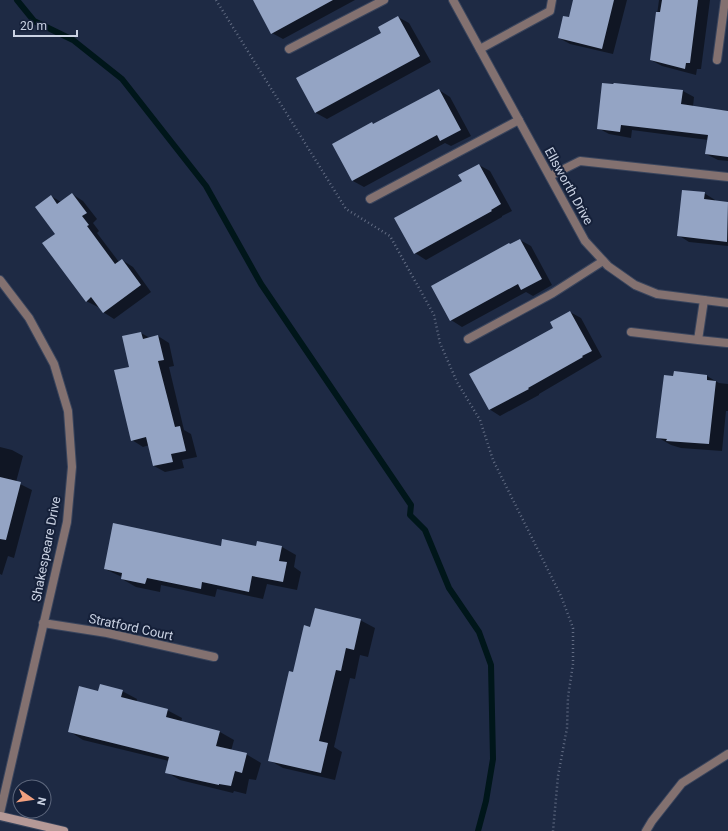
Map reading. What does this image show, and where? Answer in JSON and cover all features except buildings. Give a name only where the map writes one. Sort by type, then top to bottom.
[{"type":"main road","points":[[0,816],[64,831]]},
{"type":"street","points":[[290,50],[384,0]]},
{"type":"street","name":"Ellsworth Drive","points":[[453,0],[585,241],[603,261],[635,285],[657,294],[728,303]]},
{"type":"street","points":[[480,49],[550,11],[552,0]]},
{"type":"street","points":[[717,60],[725,0]]},
{"type":"street","points":[[370,199],[519,120]]},
{"type":"street","points":[[550,176],[580,160],[728,177]]},
{"type":"street","points":[[468,339],[553,293],[603,261]]},
{"type":"street","name":"Shakespeare Drive","points":[[0,280],[29,318],[54,364],[68,411],[72,467],[67,522],[0,813]]},
{"type":"street","points":[[698,340],[704,300]]},
{"type":"street","points":[[631,332],[727,343]]},
{"type":"street","name":"Stratford Court","points":[[43,623],[107,633],[214,657]]},
{"type":"street","points":[[646,831],[682,783],[728,754]]},
{"type":"path","points":[[216,0],[346,209],[390,236],[434,315],[440,343],[457,382],[480,420],[493,460],[561,596],[573,628],[573,664],[568,697],[567,728],[558,776],[553,831]]},
{"type":"waterway","points":[[17,0],[34,21],[73,40],[122,79],[206,186],[261,284],[411,505],[410,515],[425,530],[449,588],[479,632],[491,665],[493,759],[486,801],[478,831]]}]
